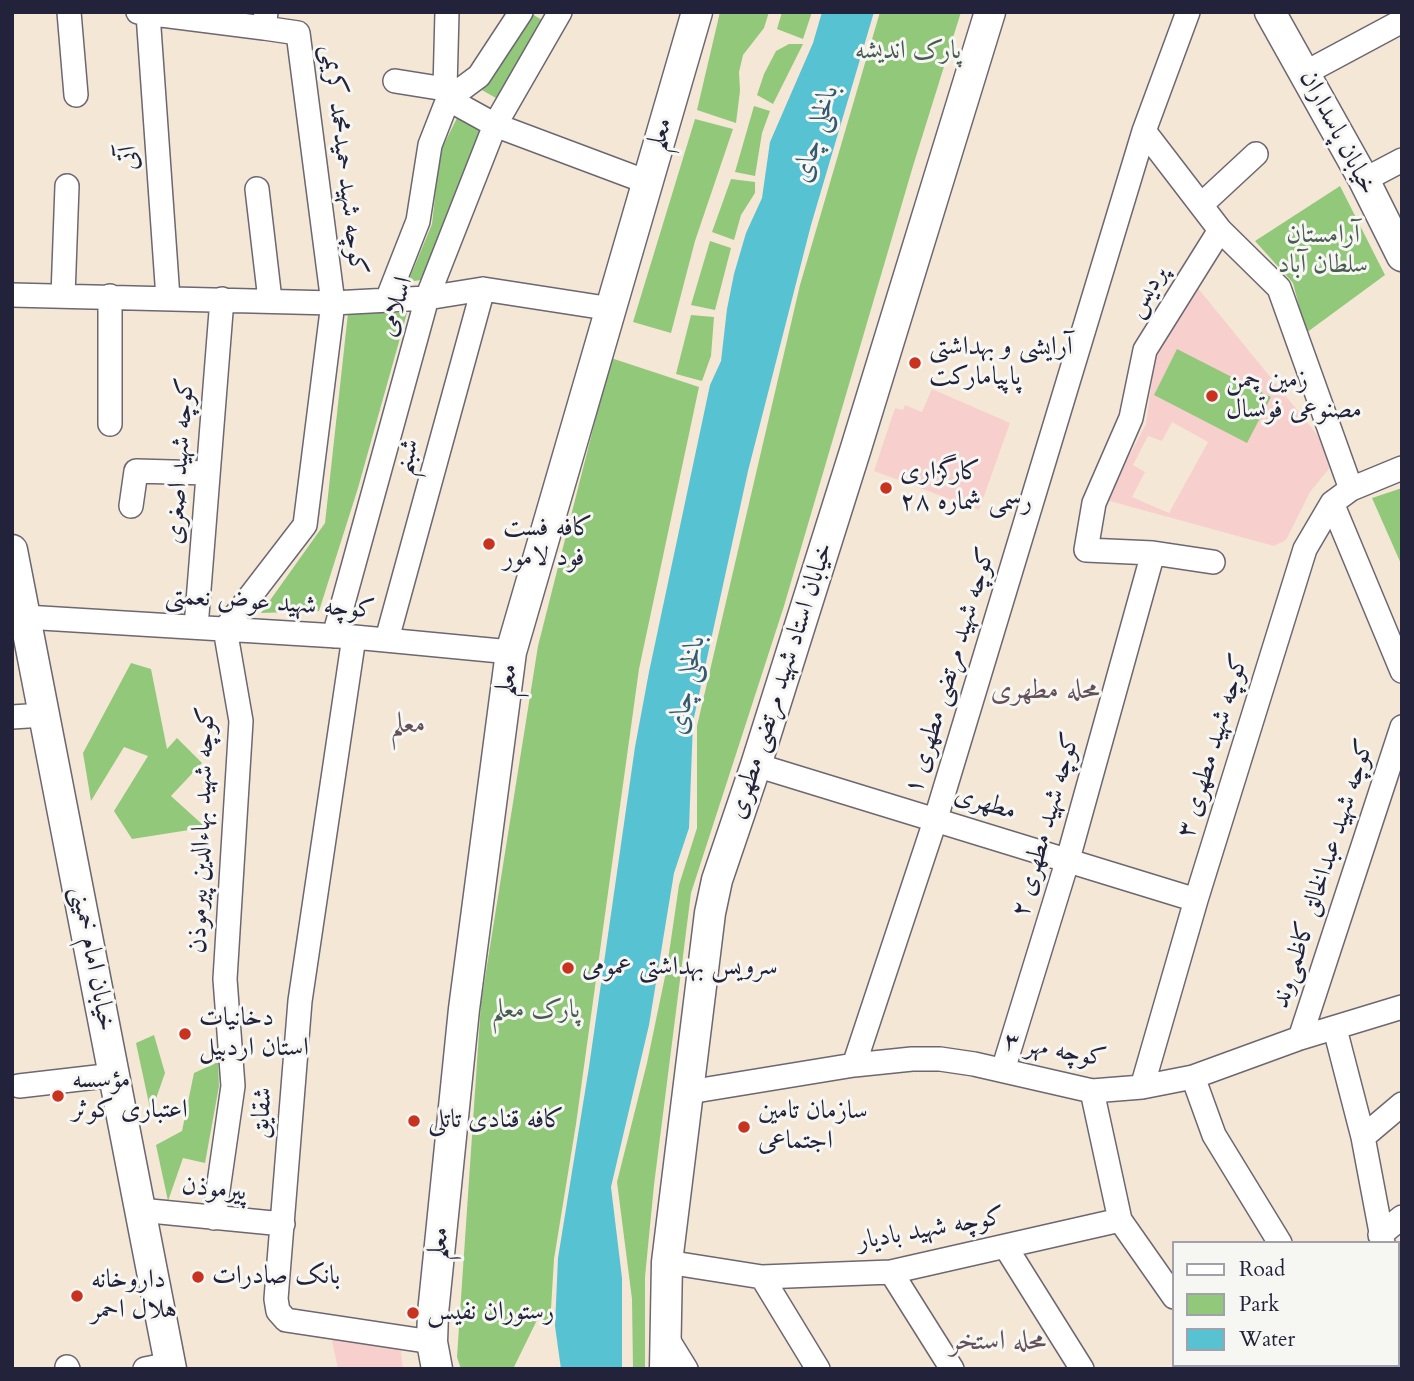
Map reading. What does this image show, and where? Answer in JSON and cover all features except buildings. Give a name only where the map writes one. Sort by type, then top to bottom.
[{"type":"main road","name":"معلم","points":[[435,1355],[433,1313],[464,1009],[511,652],[697,12]]},
{"type":"main road","name":"خیابان استاد شهید مرتضی مطهری","points":[[665,1369],[667,1262],[710,913],[717,880],[757,765],[990,12]]},
{"type":"main road","name":"خیابان پاسداران","points":[[1270,12],[1400,249]]},
{"type":"main road","name":"خیابان امام خمینی","points":[[12,550],[140,1210],[162,1367]]},
{"type":"street","points":[[69,12],[76,96]]},
{"type":"street","points":[[387,300],[418,221],[430,145],[447,94],[447,12]]},
{"type":"street","points":[[447,94],[479,76],[521,12]]},
{"type":"street","name":"اسلامی","points":[[344,637],[428,298],[495,125],[560,12]]},
{"type":"street","name":"کوچه شهید مرتضی مطهری ۱","points":[[854,1066],[936,818],[1144,131],[1188,12]]},
{"type":"street","points":[[143,13],[265,20]]},
{"type":"street","name":"آتی","points":[[143,13],[168,298]]},
{"type":"street","name":"کوچه شهید حمیدمحمد کریمی","points":[[265,20],[299,33],[333,303]]},
{"type":"street","points":[[1305,73],[1402,21]]},
{"type":"street","points":[[395,81],[447,94],[495,125],[647,182]]},
{"type":"street","points":[[1144,131],[1220,230],[1279,288],[1351,489]]},
{"type":"street","points":[[1201,205],[1256,153]]},
{"type":"street","points":[[1364,180],[1402,160]]},
{"type":"street","points":[[63,296],[67,186]]},
{"type":"street","points":[[257,189],[270,300]]},
{"type":"street","name":"پردیس","points":[[1213,562],[1153,553],[1086,550],[1094,503],[1131,418],[1145,350],[1220,230]]},
{"type":"street","name":"کوچه شهید حمیدمحمد کریمی","points":[[12,295],[333,303],[428,298],[483,289],[612,309]]},
{"type":"street","name":"شبنم","points":[[387,639],[483,289]]},
{"type":"street","points":[[110,296],[110,424]]},
{"type":"street","name":"کوچه شهید اصغری","points":[[196,627],[222,299]]},
{"type":"street","points":[[225,629],[305,525],[333,303]]},
{"type":"street","name":"کوچه شهید مطهری ۳","points":[[1142,1087],[1196,900],[1305,549],[1332,503],[1351,489],[1402,468]]},
{"type":"street","points":[[131,506],[136,471],[208,473]]},
{"type":"street","points":[[1332,503],[1402,671]]},
{"type":"street","name":"کوچه شهید مطهری ۲","points":[[1003,1070],[1068,859],[1153,553]]},
{"type":"street","name":"کوچه شهید عوض نعمتی","points":[[25,617],[387,639],[511,652]]},
{"type":"street","name":"کوچه شهید بهاءالدین پیرموذن","points":[[214,1218],[233,1086],[225,979],[241,721],[225,629]]},
{"type":"street","name":"شقایق","points":[[344,637],[300,1000],[276,1299],[278,1311],[286,1320],[435,1355]]},
{"type":"street","points":[[12,717],[44,715]]},
{"type":"street","name":"کوچه شهید عبدالخالق کاظمی‌وند","points":[[1300,1038],[1402,727]]},
{"type":"street","name":"مطهری","points":[[757,765],[1196,900]]},
{"type":"street","name":"کوچه مهر ۳","points":[[689,1092],[912,1059],[940,1059],[1003,1070],[1092,1091],[1142,1087],[1193,1077],[1300,1038],[1402,1007]]},
{"type":"street","points":[[1335,1029],[1363,1137],[1381,1239]]},
{"type":"street","points":[[19,1086],[114,1075]]},
{"type":"street","points":[[1193,1077],[1214,1135],[1279,1241]]},
{"type":"street","points":[[1092,1091],[1120,1220],[1172,1294]]},
{"type":"street","points":[[1363,1137],[1402,1104]]},
{"type":"street","name":"پیرموذن","points":[[140,1210],[283,1224]]},
{"type":"street","points":[[1381,1239],[1402,1217]]},
{"type":"street","name":"کوچه شهید بادیار","points":[[667,1262],[762,1277],[891,1272],[1120,1220]]},
{"type":"street","points":[[1005,1246],[1082,1369]]},
{"type":"street","points":[[891,1272],[952,1369]]},
{"type":"street","points":[[762,1277],[818,1369]]},
{"type":"street","points":[[665,1335],[686,1369]]},
{"type":"shaded area","points":[[1197,287],[1337,459],[1310,492],[1286,540],[1274,546],[1106,500],[1146,424],[1156,350]],"holes":[[[1172,422],[1208,442],[1169,513],[1132,497],[1145,472],[1133,465],[1148,436],[1162,441]]]},
{"type":"shaded area","points":[[932,389],[1010,423],[979,510],[874,471],[895,408],[903,410],[905,405],[922,412]]},
{"type":"shaded area","points":[[331,1336],[400,1342],[403,1369],[338,1369]]},
{"type":"green space","points":[[529,12],[542,20],[496,98],[480,89]]},
{"type":"green space","points":[[720,12],[769,12],[764,28],[743,55],[739,72],[740,91],[736,123],[697,110]]},
{"type":"green space","points":[[782,12],[812,12],[803,39],[777,29]]},
{"type":"green space","name":"پارک اندیشه","points":[[880,12],[961,12],[784,606],[691,893],[645,1277],[645,1369],[633,1369],[632,1299],[617,1182],[647,1063],[667,967],[679,885],[697,828],[697,726],[800,285]]},
{"type":"green space","points":[[789,44],[803,44],[773,104],[757,95],[776,51]]},
{"type":"green space","points":[[754,106],[770,111],[762,133],[755,176],[735,172]]},
{"type":"green space","points":[[458,116],[484,134],[421,280],[408,282],[432,224],[440,152]]},
{"type":"green space","points":[[695,119],[733,129],[695,241],[671,333],[633,322]]},
{"type":"green space","points":[[731,179],[755,182],[755,193],[741,215],[734,240],[712,232]]},
{"type":"green space","name":"آرامستان سلطان آباد","points":[[1340,186],[1385,275],[1306,333],[1293,283],[1255,241]]},
{"type":"green space","points":[[710,241],[731,248],[715,310],[691,305]]},
{"type":"green space","points":[[348,313],[407,313],[358,488],[319,611],[261,613],[325,523]]},
{"type":"green space","points":[[691,315],[714,317],[711,356],[702,381],[676,374]]},
{"type":"green space","name":"زمین چمن مصنوعی فوتسال","points":[[1177,349],[1271,397],[1247,443],[1154,395]]},
{"type":"green space","name":"پارک معلم","points":[[611,358],[699,387],[639,669],[576,1124],[554,1259],[550,1325],[539,1316],[513,1369],[461,1369],[457,1357],[481,1003],[538,646]]},
{"type":"green space","points":[[1402,488],[1402,566],[1372,498]]},
{"type":"green space","points":[[131,663],[151,669],[167,749],[177,738],[202,763],[171,796],[203,825],[189,830],[132,839],[114,811],[148,756],[124,747],[91,801],[83,753]]},
{"type":"green space","points":[[154,1035],[165,1073],[151,1113],[136,1043]]},
{"type":"green space","points":[[218,1062],[219,1086],[205,1163],[183,1158],[168,1201],[156,1145],[182,1131],[194,1073]]},
{"type":"water","name":"بالخلی چای","points":[[822,12],[874,12],[811,225],[748,471],[693,722],[689,828],[674,873],[649,1025],[611,1187],[622,1278],[622,1369],[561,1369],[555,1326],[558,1258],[589,1067],[635,747],[649,672],[710,385],[721,361],[734,274],[746,233],[762,198],[770,142],[813,43]]},
{"type":"place","name":"آرایشی و بهداشتی پاپیامارکت","points":[[915,363]]},
{"type":"place","name":"زمین چمن مصنوعی فوتسال","points":[[1212,396]]},
{"type":"place","name":"کارگزاری رسمی شماره ۲۸","points":[[886,488]]},
{"type":"place","name":"کافه فست فود لامور","points":[[489,544]]},
{"type":"place","name":"سرویس بهداشتی عمومی","points":[[568,968]]},
{"type":"place","name":"دخانیات استان اردبیل","points":[[185,1034]]},
{"type":"place","name":"مؤسسه اعتباری کوثر","points":[[58,1096]]},
{"type":"place","name":"کافه قنادی تاتلی","points":[[414,1121]]},
{"type":"place","name":"سازمان تامین اجتماعی","points":[[744,1127]]},
{"type":"place","name":"بانک صادرات","points":[[198,1277]]},
{"type":"place","name":"داروخانه هلال احمر","points":[[77,1296]]},
{"type":"place","name":"رستوران نفیس","points":[[413,1313]]},
{"type":"district","name":"محله مطهری","points":[[1045,692]]},
{"type":"district","name":"معلم","points":[[408,726]]},
{"type":"district","name":"محله استخر","points":[[998,1343]]}]
